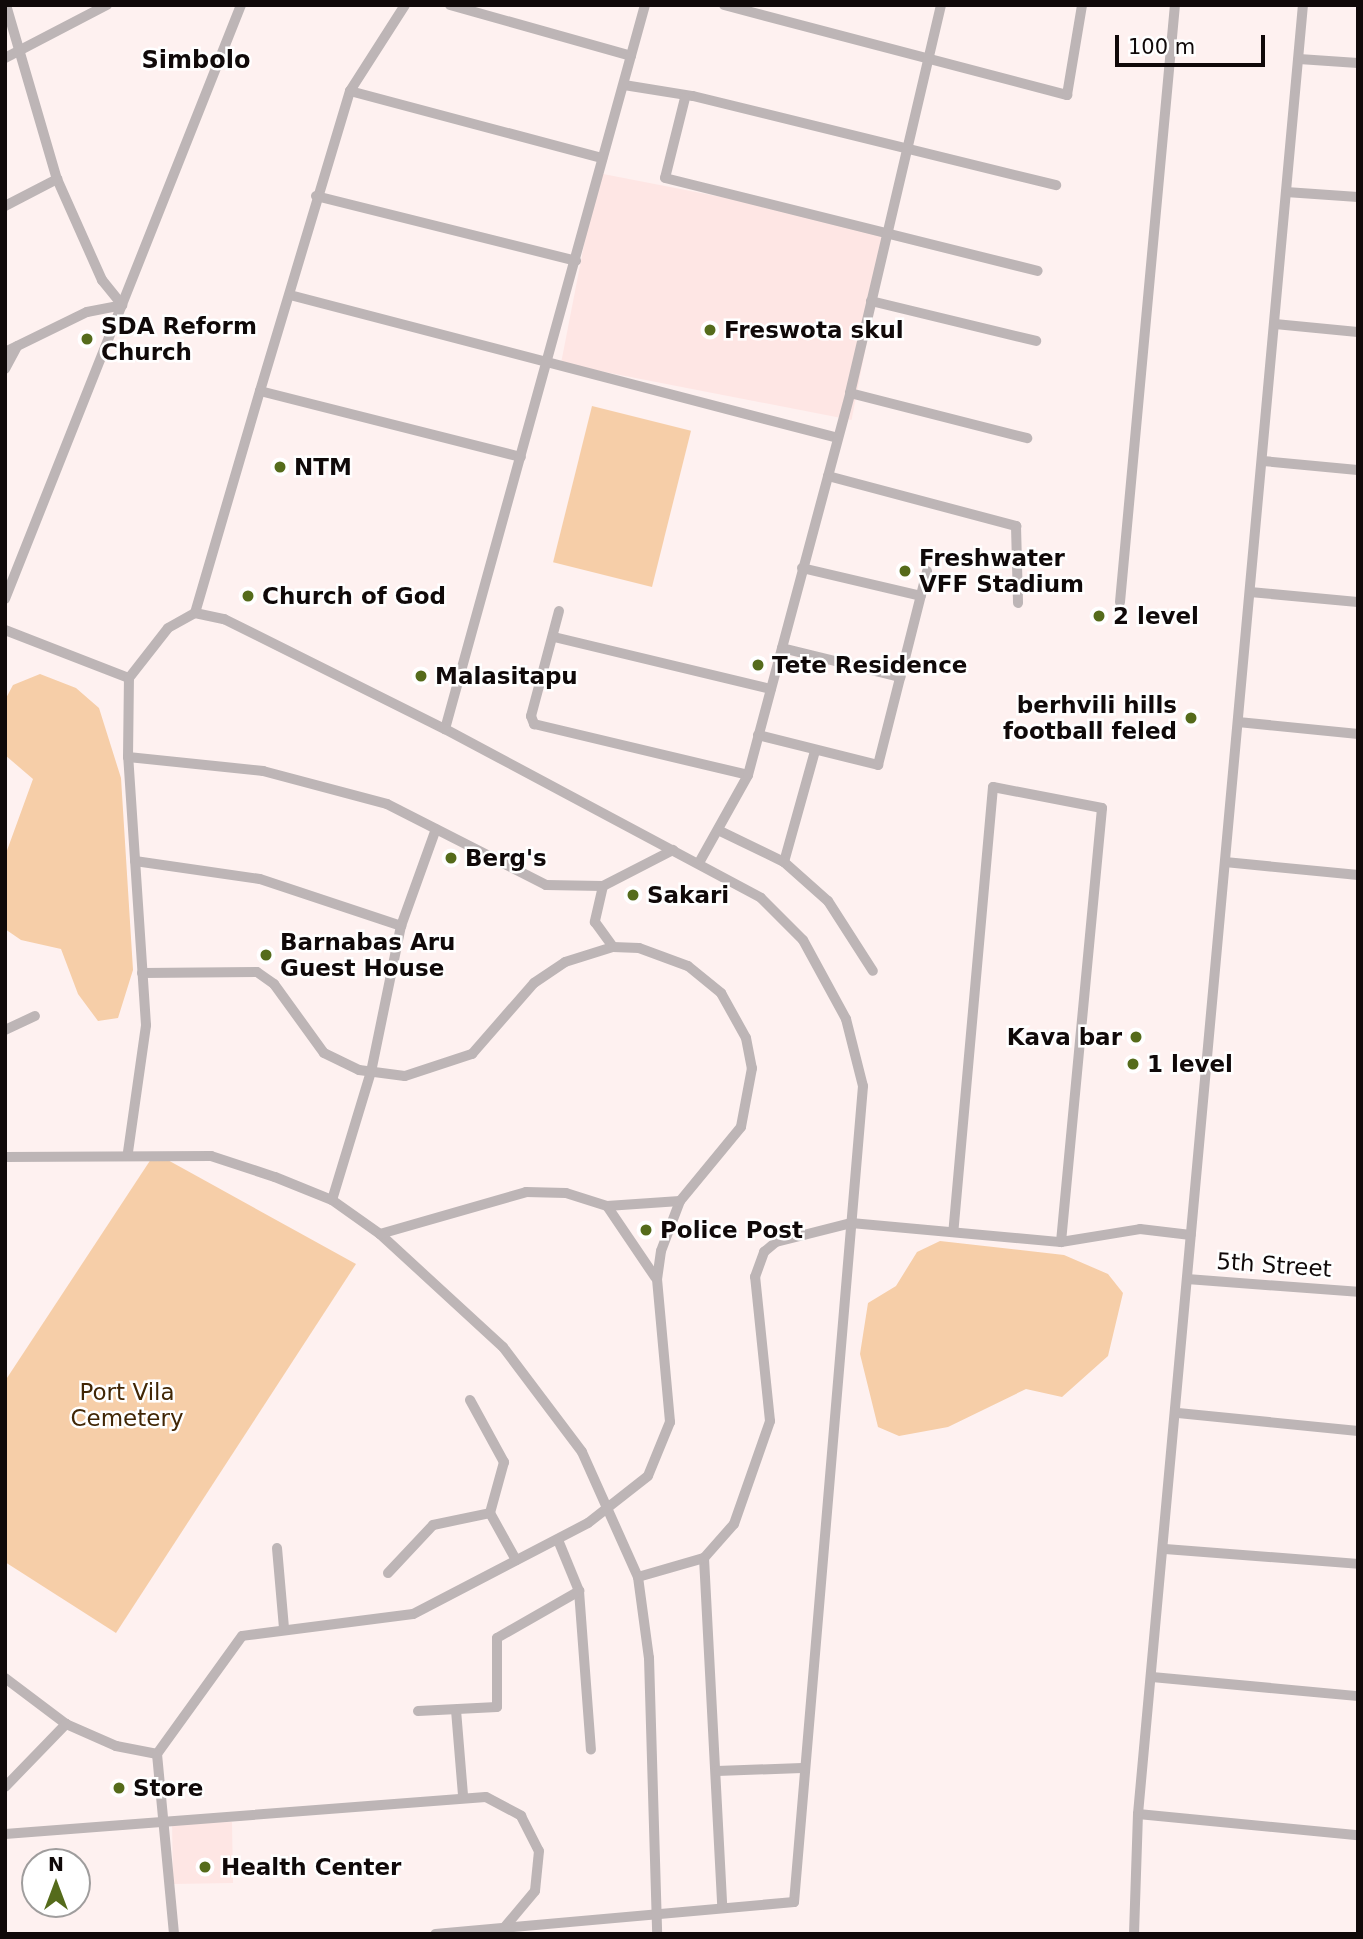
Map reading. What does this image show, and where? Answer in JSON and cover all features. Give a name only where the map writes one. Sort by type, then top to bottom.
[{"type":"street","points":[[6,5],[57,179],[102,280],[122,305]]},
{"type":"street","points":[[5,58],[107,5]]},
{"type":"street","points":[[5,599],[242,5]]},
{"type":"street","points":[[195,613],[290,295],[316,196],[350,91],[405,5]]},
{"type":"street","points":[[450,5],[631,56]]},
{"type":"street","points":[[445,729],[645,5]]},
{"type":"street","points":[[724,5],[929,56],[1067,95],[1082,5]]},
{"type":"street","points":[[700,861],[720,831],[748,775],[850,393],[941,5]]},
{"type":"street","points":[[1120,602],[1175,5]]},
{"type":"street","points":[[1133,1934],[1138,1814],[1178,1413],[1187,1279],[1303,5]]},
{"type":"street","points":[[1299,59],[1358,63]]},
{"type":"street","points":[[624,85],[908,147],[1056,185]]},
{"type":"street","points":[[350,91],[602,158]]},
{"type":"street","points":[[685,99],[665,178],[888,230],[1038,271]]},
{"type":"street","points":[[5,206],[57,179]]},
{"type":"street","points":[[1286,192],[1358,197]]},
{"type":"street","points":[[316,196],[576,261]]},
{"type":"street","points":[[290,295],[548,360],[838,438]]},
{"type":"street","points":[[871,301],[1036,341]]},
{"type":"street","points":[[5,352],[87,312],[122,305]]},
{"type":"street","points":[[1275,324],[1358,332]]},
{"type":"street","points":[[5,369],[18,345]]},
{"type":"street","points":[[260,391],[521,457]]},
{"type":"street","points":[[850,393],[1027,438]]},
{"type":"street","points":[[1263,461],[1358,470]]},
{"type":"street","points":[[828,476],[1016,526],[1018,603]]},
{"type":"street","points":[[802,568],[921,596]]},
{"type":"street","points":[[758,735],[878,765],[927,571]]},
{"type":"street","points":[[1250,592],[1358,601]]},
{"type":"street","points":[[559,611],[531,716],[534,724],[748,775]]},
{"type":"street","points":[[128,1152],[146,1024],[128,757],[129,678],[168,628],[195,613],[224,619],[445,729],[673,850],[700,861],[761,898],[803,940],[846,1019],[863,1086],[802,1769],[794,1902],[722,1907],[657,1917],[435,1934]]},
{"type":"street","points":[[5,630],[129,678]]},
{"type":"street","points":[[554,637],[771,689]]},
{"type":"street","points":[[782,648],[900,677]]},
{"type":"street","points":[[1238,722],[1358,734]]},
{"type":"street","points":[[784,862],[814,751]]},
{"type":"street","points":[[128,757],[263,771],[387,803],[545,885],[603,886],[673,850]]},
{"type":"street","points":[[953,1231],[993,788],[1102,808],[1061,1242]]},
{"type":"street","points":[[332,1200],[371,1072],[401,926],[436,829]]},
{"type":"street","points":[[720,831],[784,862],[828,901],[873,971]]},
{"type":"street","points":[[135,860],[260,879],[401,926]]},
{"type":"street","points":[[1225,863],[1358,875]]},
{"type":"street","points":[[603,886],[595,922],[602,940],[613,947]]},
{"type":"street","points":[[142,973],[257,972],[274,984],[324,1053],[371,1072],[422,1074],[455,1063],[490,1037],[534,983],[565,962],[613,947],[653,951],[688,966],[721,993],[746,1038],[751,1084],[741,1127],[680,1201],[657,1279],[670,1422],[658,1464],[611,1509],[558,1540],[402,1618],[250,1632],[233,1643],[157,1754],[174,1934]]},
{"type":"street","points":[[5,1030],[35,1016]]},
{"type":"street","points":[[5,1157],[128,1152],[211,1156],[332,1200],[380,1234],[503,1347],[582,1452],[611,1509],[638,1577],[649,1658],[657,1934]]},
{"type":"street","points":[[380,1234],[526,1192],[566,1193],[607,1206],[680,1201]]},
{"type":"street","points":[[607,1206],[636,1240],[657,1279]]},
{"type":"street","points":[[638,1577],[704,1558],[734,1524],[770,1421],[757,1265],[776,1242],[851,1223],[1061,1242],[1140,1228],[1191,1235]]},
{"type":"street","name":"5th Street","points":[[1187,1279],[1358,1292]]},
{"type":"street","points":[[470,1400],[504,1462],[491,1513],[516,1560]]},
{"type":"street","points":[[1178,1413],[1358,1431]]},
{"type":"street","points":[[388,1573],[433,1525],[491,1513]]},
{"type":"street","points":[[558,1540],[579,1591],[591,1750]]},
{"type":"street","points":[[277,1548],[285,1629]]},
{"type":"street","points":[[1165,1549],[1358,1564]]},
{"type":"street","points":[[704,1558],[722,1907]]},
{"type":"street","points":[[418,1712],[497,1707],[497,1638],[579,1591]]},
{"type":"street","points":[[1152,1677],[1358,1696]]},
{"type":"street","points":[[5,1678],[66,1724],[116,1746],[157,1754]]},
{"type":"street","points":[[456,1710],[463,1796]]},
{"type":"street","points":[[5,1787],[66,1724]]},
{"type":"street","points":[[717,1771],[802,1769]]},
{"type":"street","points":[[5,1834],[164,1825],[463,1796],[506,1804],[533,1831],[539,1851],[535,1891],[504,1928]]},
{"type":"street","points":[[1138,1814],[1358,1835]]},
{"type":"shaded area","name":"Freswota skul","points":[[598,173],[889,229],[852,420],[561,363]]},
{"type":"shaded area","name":"Health Center","points":[[232,1822],[233,1883],[173,1884],[172,1823]]},
{"type":"green space","points":[[592,406],[691,431],[652,587],[553,562]]},
{"type":"green space","points":[[40,674],[76,688],[99,708],[121,778],[133,970],[118,1018],[98,1021],[78,994],[61,949],[21,940],[5,929],[5,856],[33,779],[5,755],[5,700],[13,685]]},
{"type":"green space","name":"Port Vila Cemetery","points":[[155,1153],[356,1264],[116,1633],[5,1562],[5,1381]]},
{"type":"green space","points":[[940,1241],[1064,1255],[1108,1274],[1123,1293],[1108,1356],[1062,1397],[1026,1389],[948,1427],[899,1436],[878,1427],[860,1354],[868,1303],[896,1286],[917,1252]]},
{"type":"place","name":"Freswota skul","points":[[710,330]]},
{"type":"place","name":"SDA Reform Church","points":[[87,339]]},
{"type":"place","name":"NTM","points":[[280,467]]},
{"type":"place","name":"Freshwater VFF Stadium","points":[[905,571]]},
{"type":"place","name":"Church of God","points":[[248,596]]},
{"type":"place","name":"2 level","points":[[1099,616]]},
{"type":"place","name":"Tete Residence","points":[[758,665]]},
{"type":"place","name":"Malasitapu","points":[[421,676]]},
{"type":"place","name":"berhvili hills football feled","points":[[1191,718]]},
{"type":"place","name":"Berg's","points":[[451,858]]},
{"type":"place","name":"Sakari","points":[[633,895]]},
{"type":"place","name":"Barnabas Aru Guest House","points":[[266,955]]},
{"type":"place","name":"Kava bar","points":[[1136,1037]]},
{"type":"place","name":"1 level","points":[[1133,1064]]},
{"type":"place","name":"Police Post","points":[[646,1230]]},
{"type":"place","name":"Store","points":[[119,1788]]},
{"type":"place","name":"Health Center","points":[[205,1867]]},
{"type":"district","name":"Simbolo","points":[[196,61]]}]
